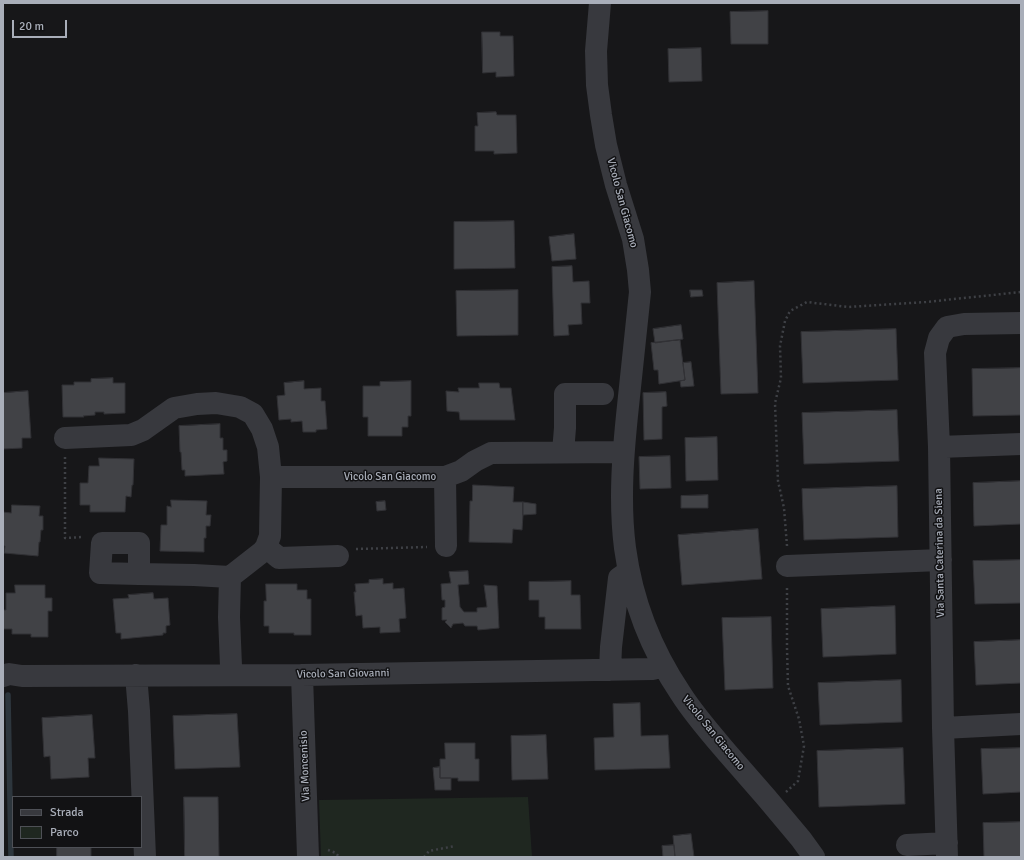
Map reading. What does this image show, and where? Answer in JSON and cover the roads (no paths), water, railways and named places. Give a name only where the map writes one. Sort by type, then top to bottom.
[{"type":"street","name":"Vicolo San Giacomo","points":[[600,3],[596,51],[597,85],[601,115],[606,145],[616,185],[633,239],[640,292],[623,452],[622,510],[625,548],[629,571],[644,623],[664,666],[681,694],[700,720],[801,838],[814,857]]},
{"type":"street","name":"Via Santa Caterina da Siena","points":[[947,850],[943,728],[939,447],[935,353],[939,338],[947,327],[964,324],[1021,323]]},
{"type":"street","points":[[564,452],[565,394],[603,394]]},
{"type":"street","points":[[65,438],[131,435],[143,430],[174,408],[197,404],[216,403],[240,407],[253,414],[262,429],[268,447],[271,477],[270,536],[266,547],[262,552],[230,577],[100,573],[102,543],[140,543],[139,574]]},
{"type":"street","points":[[939,447],[1021,444]]},
{"type":"street","name":"Vicolo San Giacomo","points":[[271,477],[445,477],[461,471],[475,461],[491,454],[623,452]]},
{"type":"street","points":[[445,477],[446,546]]},
{"type":"street","points":[[266,547],[279,558],[338,556]]},
{"type":"street","points":[[787,566],[941,560]]},
{"type":"street","points":[[610,670],[611,647],[619,578],[629,571]]},
{"type":"street","points":[[230,577],[230,675]]},
{"type":"street","name":"Vicolo San Giovanni","points":[[13,676],[302,675],[653,669],[664,666]]},
{"type":"street","points":[[136,675],[139,711],[145,857]]},
{"type":"street","name":"Via Moncenisio","points":[[302,675],[308,857]]},
{"type":"street","points":[[943,728],[1021,724]]},
{"type":"street","points":[[907,845],[947,850]]},
{"type":"waterway","points":[[8,695],[11,857]]}]
